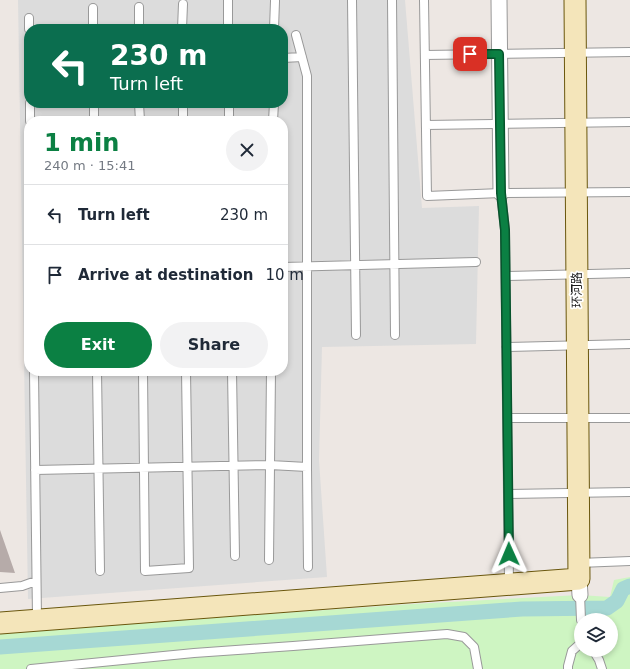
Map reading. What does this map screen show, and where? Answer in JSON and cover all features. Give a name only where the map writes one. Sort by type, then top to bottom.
[{"type":"street","points":[[499,0],[501,193]]},
{"type":"street","name":"环河路","points":[[575,0],[579,579]]},
{"type":"street","points":[[0,623],[579,579]]},
{"type":"lane","points":[[228,0],[228,24]]},
{"type":"lane","points":[[352,0],[356,335]]},
{"type":"lane","points":[[392,0],[395,335]]},
{"type":"lane","points":[[424,0],[427,196],[501,193],[630,192]]},
{"type":"lane","points":[[274,24],[275,1]]},
{"type":"lane","points":[[182,4],[182,24]]},
{"type":"lane","points":[[139,7],[139,24]]},
{"type":"lane","points":[[93,8],[93,24]]},
{"type":"lane","points":[[29,18],[29,24]]},
{"type":"lane","points":[[296,35],[307,76],[308,567]]},
{"type":"lane","points":[[425,55],[630,52]]},
{"type":"lane","points":[[288,58],[302,57]]},
{"type":"lane","points":[[426,125],[630,122]]},
{"type":"lane","points":[[501,193],[505,230],[506,276],[509,585]]},
{"type":"lane","points":[[288,267],[476,262]]},
{"type":"lane","points":[[506,276],[630,272]]},
{"type":"lane","points":[[506,347],[630,344]]},
{"type":"lane","points":[[34,376],[37,620]]},
{"type":"lane","points":[[97,376],[100,571]]},
{"type":"lane","points":[[143,376],[145,570],[189,568],[186,376]]},
{"type":"lane","points":[[232,376],[235,556]]},
{"type":"lane","points":[[269,560],[271,376]]},
{"type":"lane","points":[[507,418],[630,418]]},
{"type":"lane","points":[[35,470],[270,465],[307,467]]},
{"type":"lane","points":[[508,494],[630,492]]},
{"type":"lane","points":[[581,613],[579,579],[630,561]]},
{"type":"lane","points":[[0,588],[22,586],[36,581]]},
{"type":"lane","points":[[31,669],[194,652],[447,634],[464,637],[474,647],[478,669]]},
{"type":"lane","points":[[568,669],[572,651],[574,649]]},
{"type":"lane","points":[[597,657],[602,669]]},
{"type":"green space","points":[[630,577],[630,669],[0,669],[0,634],[412,604],[580,595],[610,597],[614,580]]},
{"type":"shaded area","points":[[18,0],[405,0],[422,208],[479,206],[476,344],[322,347],[319,460],[327,577],[28,599],[24,376],[288,376],[288,116],[24,116],[24,359]]},
{"type":"building","points":[[0,530],[15,573],[0,572]]},
{"type":"waterway","points":[[0,647],[522,609],[607,608],[617,601],[623,589],[630,586]]},
{"type":"route","points":[[470,54],[499,54],[501,193],[505,230],[509,554]]}]
